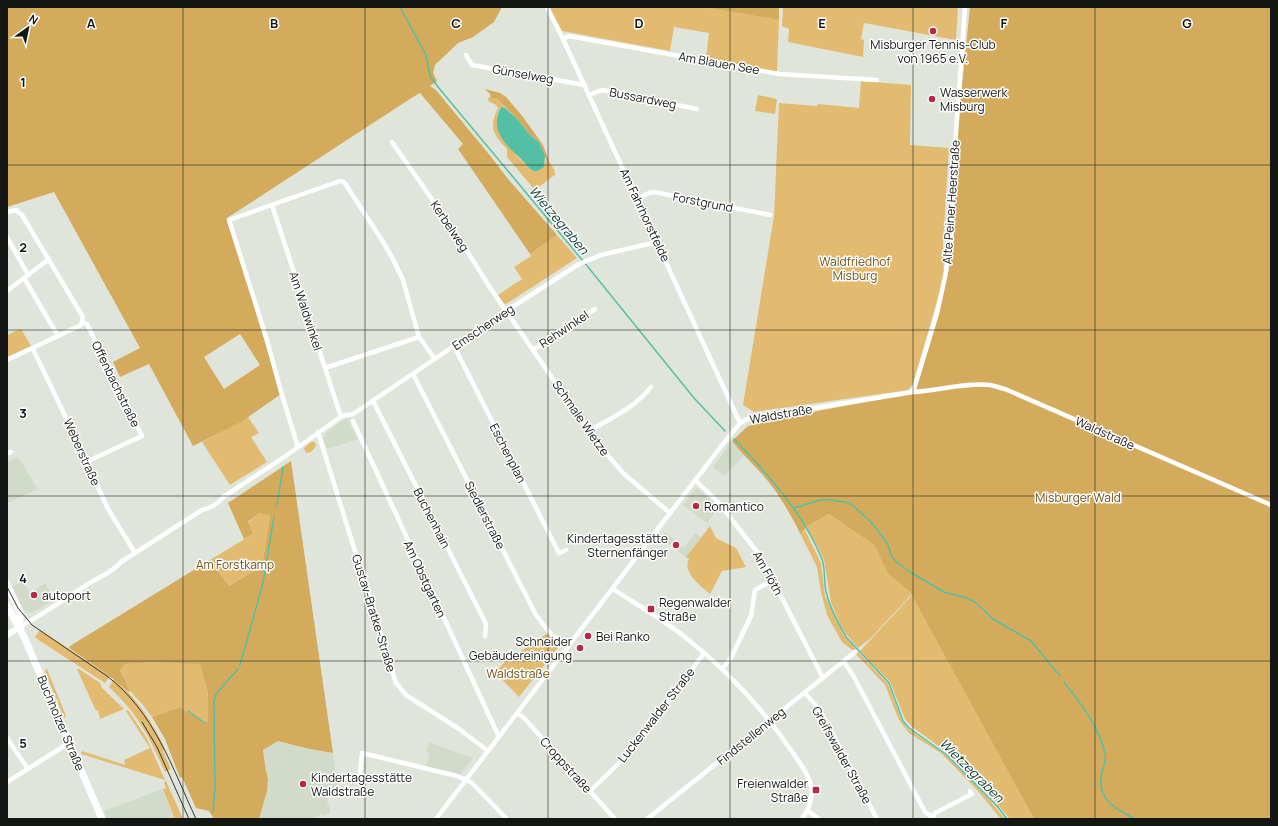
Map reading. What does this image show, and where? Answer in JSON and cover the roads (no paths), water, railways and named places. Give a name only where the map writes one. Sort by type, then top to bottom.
[{"type":"main road","name":"Buchholzer Straße","points":[[7,584],[20,613],[20,627]]},
{"type":"main road","name":"Buchholzer Straße","points":[[7,605],[20,627],[102,819]]},
{"type":"street","name":"Am Fahrhorstfelde","points":[[547,7],[564,39],[740,423]]},
{"type":"street","name":"Alte Peiner Heerstraße","points":[[913,392],[937,313],[951,245],[954,161],[965,7]]},
{"type":"street","name":"Am Blauen See","points":[[564,39],[569,36],[780,74],[877,80]]},
{"type":"street","name":"Günselweg","points":[[466,56],[472,65],[585,85]]},
{"type":"street","name":"Bussardweg","points":[[589,95],[602,90],[697,109]]},
{"type":"street","name":"Kerbelweg","points":[[392,142],[454,231],[506,311]]},
{"type":"street","points":[[298,447],[266,337],[229,220],[338,182],[344,182],[394,259],[404,284],[419,337],[435,359]]},
{"type":"street","name":"Forstgrund","points":[[637,199],[648,193],[654,192],[770,215]]},
{"type":"street","name":"Am Waldwinkel","points":[[272,205],[341,417]]},
{"type":"street","points":[[7,212],[16,210],[22,214],[83,316],[81,325],[7,360]]},
{"type":"street","points":[[7,237],[58,336]]},
{"type":"street","name":"Emscherweg","points":[[318,432],[341,417],[353,414],[506,311],[581,263],[619,250],[657,242]]},
{"type":"street","points":[[7,291],[49,259]]},
{"type":"street","name":"Rehwinkel","points":[[533,350],[595,309]]},
{"type":"street","name":"Schmale Wietze","points":[[506,311],[606,454],[624,474],[670,513]]},
{"type":"street","name":"Offenbachstraße","points":[[82,322],[87,324],[142,436],[86,462]]},
{"type":"street","points":[[325,368],[419,337]]},
{"type":"street","name":"Eschenplan","points":[[454,346],[559,554],[566,550]]},
{"type":"street","name":"Weberstraße","points":[[33,349],[106,507],[135,553]]},
{"type":"street","name":"Siedlerstraße","points":[[413,374],[536,615],[549,632],[566,648]]},
{"type":"street","name":"Waldstraße","points":[[436,819],[740,423],[752,418],[913,392],[927,392],[977,384],[991,385],[1005,389],[1271,505]]},
{"type":"street","points":[[589,431],[634,403],[646,394],[651,387]]},
{"type":"street","name":"Buchenhain","points":[[373,401],[486,624],[485,636]]},
{"type":"street","name":"Am Obstgarten","points":[[353,421],[499,737]]},
{"type":"street","points":[[7,635],[103,576],[135,553],[202,510],[210,508],[223,497],[318,432]]},
{"type":"street","name":"Gustav-Bratke-Straße","points":[[318,432],[396,683],[406,696],[463,731],[488,751]]},
{"type":"street","name":"Am Flöth","points":[[696,480],[719,503],[753,546],[768,570],[823,678]]},
{"type":"street","points":[[722,669],[731,658],[751,616],[755,590],[773,580]]},
{"type":"street","points":[[613,588],[669,625],[704,653],[722,669],[770,721],[786,743],[810,782],[812,794],[808,811],[802,819]]},
{"type":"street","name":"Findstellenweg","points":[[647,819],[855,652]]},
{"type":"street","name":"Luckenwalder Straße","points":[[590,791],[640,740],[704,653]]},
{"type":"street","points":[[844,662],[854,677],[924,811],[934,818],[935,812],[972,794],[970,791]]},
{"type":"street","name":"Greifswalder Straße","points":[[805,693],[818,708],[827,723],[877,819]]},
{"type":"street","name":"Croppstraße","points":[[517,713],[523,717],[615,819]]},
{"type":"street","points":[[7,738],[28,770]]},
{"type":"street","points":[[7,782],[28,770],[69,742]]},
{"type":"street","points":[[360,773],[362,753],[457,776],[471,782],[507,819]]},
{"type":"street","points":[[808,811],[819,819]]},
{"type":"waterway","name":"Wietzegraben","points":[[400,7],[426,55],[430,76],[438,87],[588,267],[694,398],[725,431]]},
{"type":"waterway","name":"Wietzegraben","points":[[734,439],[772,480],[795,510],[805,526],[822,559],[826,591],[830,606],[835,616],[846,637],[889,683],[903,721],[909,728],[947,755],[997,806],[1007,819]]},
{"type":"waterway","points":[[277,505],[283,467]]},
{"type":"waterway","points":[[794,508],[820,500],[850,503],[870,521],[887,543],[892,557],[899,564],[944,592],[967,598],[975,602],[993,619],[1031,641],[1060,676]]},
{"type":"waterway","points":[[240,665],[263,583],[274,517]]},
{"type":"waterway","points":[[213,812],[215,789],[214,701],[216,694],[238,669]]},
{"type":"waterway","points":[[1064,682],[1088,715],[1102,743],[1105,753],[1105,762],[1101,777],[1101,785],[1106,798],[1110,804],[1135,819]]},
{"type":"waterway","points":[[188,711],[205,723]]},
{"type":"tram line","points":[[7,587],[18,608],[32,625],[107,676],[123,690],[137,706],[149,723],[170,760],[196,819]]},
{"type":"tram line","points":[[142,722],[157,747],[189,819]]},
{"type":"place","name":"Misburger Tennis-Club von 1965 e.V.","points":[[933,31]]},
{"type":"place","name":"Wasserwerk Misburg","points":[[932,99]]},
{"type":"place","name":"Romantico","points":[[696,506]]},
{"type":"place","name":"Kindertagesstätte Sternenfänger","points":[[676,545]]},
{"type":"place","name":"autoport","points":[[34,595]]},
{"type":"place","name":"Regenwalder Straße","points":[[651,609]]},
{"type":"place","name":"Bei Ranko","points":[[588,636]]},
{"type":"place","name":"Schneider Gebäudereinigung","points":[[580,648]]},
{"type":"place","name":"Kindertagesstätte Waldstraße","points":[[303,784]]},
{"type":"place","name":"Freienwalder Straße","points":[[816,790]]},
{"type":"park label","name":"Waldfriedhof Misburg","points":[[855,268]]},
{"type":"park label","name":"Misburger Wald","points":[[1078,497]]},
{"type":"park label","name":"Am Forstkamp","points":[[235,564]]}]
